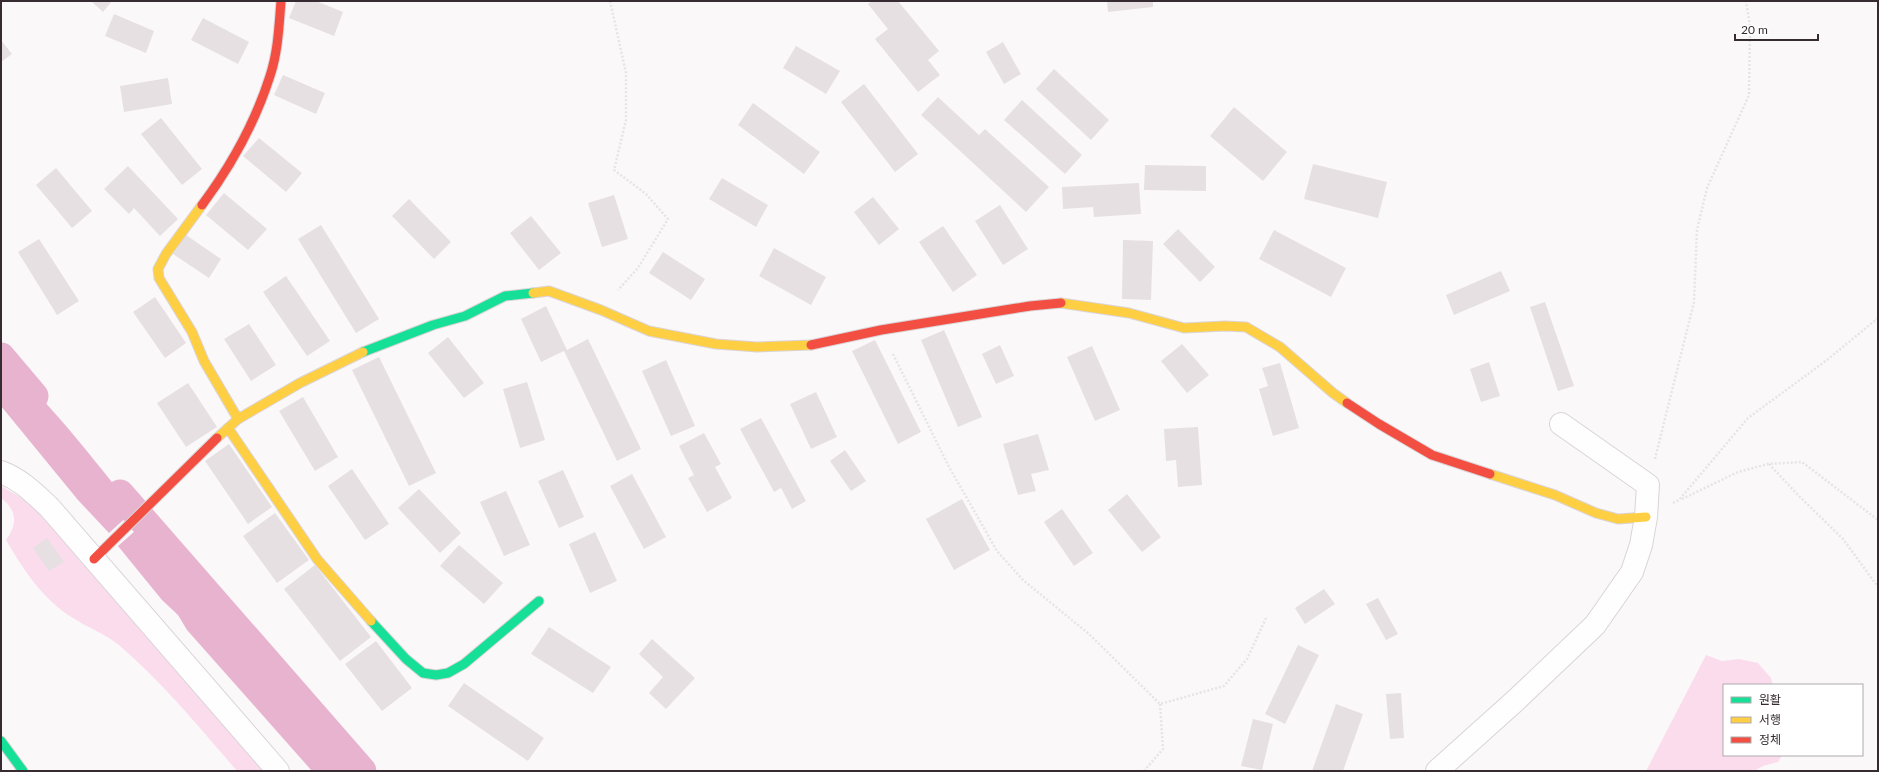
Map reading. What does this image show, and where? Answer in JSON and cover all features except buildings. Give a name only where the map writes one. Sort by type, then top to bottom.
[{"type":"street","points":[[238,419],[204,361],[192,332],[159,278],[158,268],[166,254],[222,178],[240,148],[270,76],[278,39],[281,1]]},
{"type":"street","points":[[102,552],[163,493],[188,465],[238,419],[300,383],[342,362],[398,338],[433,325],[465,316],[505,296],[549,291],[601,310],[649,331],[716,344],[757,347],[818,344],[881,330],[1030,306],[1062,303],[1130,313],[1184,328],[1225,326],[1246,327],[1280,347],[1333,393],[1379,424],[1432,455],[1555,495],[1596,514],[1618,519],[1646,517]]},
{"type":"street","points":[[1437,771],[1515,701],[1595,624],[1632,572],[1641,545],[1646,517],[1648,485],[1561,424]]},
{"type":"street","points":[[228,428],[317,559],[383,635],[406,659],[423,672],[436,675],[448,673],[464,664],[539,601]]},
{"type":"street","points":[[1,472],[32,490],[49,507],[102,552],[278,771]]},
{"type":"street","points":[[1,741],[23,771]]},
{"type":"path","points":[[601,310],[638,268],[668,219],[646,194],[614,170],[626,120],[626,73],[610,1]]},
{"type":"path","points":[[1648,485],[1694,302],[1697,230],[1707,188],[1749,95],[1750,26],[1746,1]]},
{"type":"path","points":[[1680,500],[1748,418],[1827,360],[1878,318]]},
{"type":"path","points":[[881,330],[948,465],[996,551],[1023,580],[1089,634],[1160,704],[1163,749],[1144,771]]},
{"type":"path","points":[[1646,517],[1738,472],[1768,464],[1802,462],[1878,520]]},
{"type":"path","points":[[1768,464],[1843,539],[1878,587]]},
{"type":"path","points":[[1160,704],[1224,686],[1247,659],[1267,616]]},
{"type":"shaded area","points":[[1,360],[19,375],[51,409],[82,444],[126,499],[134,499],[140,505],[109,533],[78,500],[1,406]]},
{"type":"shaded area","points":[[1,486],[35,506],[273,771],[237,771],[181,706],[136,660],[115,642],[62,611],[43,593],[19,562],[6,540],[13,528],[14,518],[10,507],[1,498]]},
{"type":"shaded area","points":[[143,524],[190,578],[288,698],[355,771],[312,771],[187,630],[178,615],[162,600],[118,546]]},
{"type":"shaded area","points":[[1706,655],[1722,661],[1739,659],[1758,663],[1771,678],[1773,684],[1723,684],[1723,756],[1781,756],[1778,762],[1763,766],[1754,771],[1646,771]]},
{"type":"waterway","points":[[1,357],[34,396]]},
{"type":"waterway","points":[[120,494],[362,771]]},
{"type":"traffic: fast","points":[[363,352],[433,325],[465,316],[505,296],[533,293]]},
{"type":"traffic: fast","points":[[371,621],[406,659],[423,673],[436,675],[448,673],[464,664],[539,601]]},
{"type":"traffic: fast","points":[[1,741],[23,771]]},
{"type":"traffic: slow","points":[[202,205],[166,254],[158,269],[159,278],[192,332],[204,361],[238,419]]},
{"type":"traffic: slow","points":[[533,293],[549,291],[601,310],[649,331],[716,344],[757,347],[811,345]]},
{"type":"traffic: slow","points":[[1061,303],[1129,313],[1184,328],[1225,326],[1246,327],[1280,347],[1333,393],[1347,403]]},
{"type":"traffic: slow","points":[[217,438],[238,419],[300,383],[363,352]]},
{"type":"traffic: slow","points":[[228,428],[317,559],[371,621]]},
{"type":"traffic: slow","points":[[1490,474],[1555,495],[1596,513],[1618,519],[1646,517]]},
{"type":"traffic: jam","points":[[202,205],[223,175],[241,144],[250,127],[264,93],[275,58],[281,1]]},
{"type":"traffic: jam","points":[[811,345],[881,330],[1030,306],[1061,303]]},
{"type":"traffic: jam","points":[[1347,403],[1379,424],[1432,455],[1490,474]]},
{"type":"traffic: jam","points":[[94,559],[217,438]]}]
